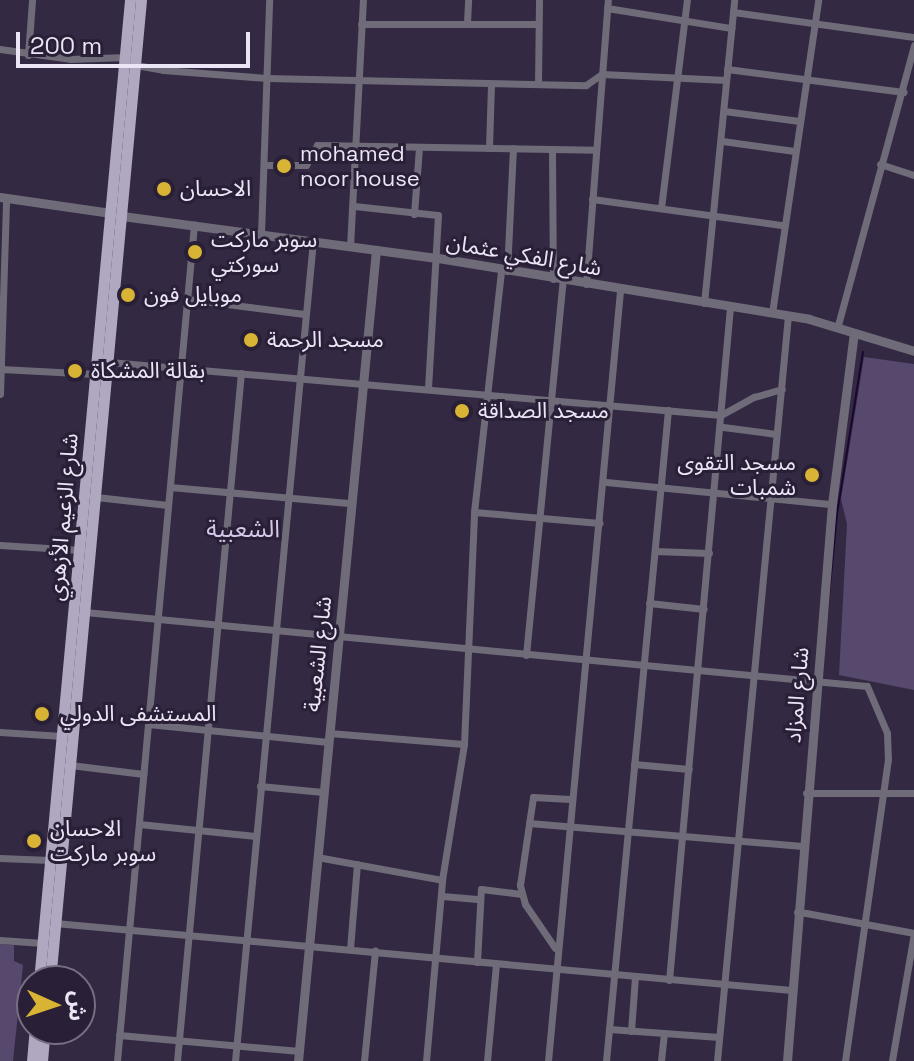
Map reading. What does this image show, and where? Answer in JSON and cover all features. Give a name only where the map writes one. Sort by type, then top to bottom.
[{"type":"main road","name":"شارع الزعيم الأزهري","points":[[51,965],[109,362],[130,0]]},
{"type":"main road","name":"شارع الزعيم الأزهري","points":[[41,965],[96,374],[136,65],[141,0]]},
{"type":"street","points":[[28,55],[32,0]]},
{"type":"street","points":[[261,234],[266,165],[269,0]]},
{"type":"street","points":[[350,247],[359,145],[363,0]]},
{"type":"street","points":[[467,22],[468,0]]},
{"type":"street","points":[[538,84],[539,0]]},
{"type":"street","points":[[661,208],[673,76],[687,0]]},
{"type":"street","points":[[704,303],[734,0]]},
{"type":"street","points":[[772,313],[781,225],[818,0]]},
{"type":"street","points":[[586,284],[607,4],[731,28]]},
{"type":"street","points":[[733,12],[914,37]]},
{"type":"street","points":[[361,24],[538,24]]},
{"type":"street","points":[[838,325],[880,164],[904,92],[914,45]]},
{"type":"street","points":[[0,49],[28,55],[125,57],[136,65],[267,78],[586,85],[602,74],[726,80]]},
{"type":"street","points":[[727,69],[904,92]]},
{"type":"street","points":[[489,148],[491,84]]},
{"type":"street","points":[[724,111],[799,121]]},
{"type":"street","points":[[722,141],[794,151]]},
{"type":"street","points":[[266,165],[306,165],[312,146],[596,150]]},
{"type":"street","points":[[414,214],[419,147]]},
{"type":"street","points":[[426,1061],[442,880],[464,744],[474,512],[485,395],[504,270],[513,148]]},
{"type":"street","points":[[526,655],[551,399],[558,280],[552,150]]},
{"type":"street","points":[[880,164],[914,175]]},
{"type":"street","points":[[0,394],[3,198]]},
{"type":"street","name":"شارع الفكي عثمان","points":[[3,198],[438,258],[620,291],[788,315],[838,325],[914,351]]},
{"type":"street","points":[[592,199],[781,225]]},
{"type":"street","points":[[354,206],[438,215],[438,258],[428,389]]},
{"type":"street","points":[[117,1061],[194,225]]},
{"type":"street","points":[[235,1061],[296,378],[313,241]]},
{"type":"street","name":"شارع الشعبية","points":[[298,1056],[376,250]]},
{"type":"street","points":[[548,1061],[567,824],[606,482],[620,291]]},
{"type":"street","points":[[187,299],[304,314]]},
{"type":"street","points":[[669,980],[714,493],[723,427],[721,415],[730,307]]},
{"type":"street","points":[[717,1061],[788,315]]},
{"type":"street","name":"شارع المزاد","points":[[787,1061],[832,504],[854,333]]},
{"type":"street","points":[[109,362],[721,415],[754,397],[782,389]]},
{"type":"street","points":[[1,369],[96,374]]},
{"type":"street","points":[[177,1061],[241,373]]},
{"type":"street","points":[[606,1061],[668,410]]},
{"type":"street","points":[[723,427],[776,434]]},
{"type":"street","points":[[606,482],[832,504]]},
{"type":"street","points":[[170,487],[351,503]]},
{"type":"street","points":[[96,497],[168,505]]},
{"type":"street","points":[[474,512],[600,523]]},
{"type":"street","points":[[0,545],[80,550]]},
{"type":"street","points":[[655,551],[709,553]]},
{"type":"street","points":[[649,603],[704,609]]},
{"type":"street","points":[[85,612],[587,662],[867,686],[887,733],[885,792],[845,1061]]},
{"type":"street","points":[[148,724],[264,735],[464,744]]},
{"type":"street","points":[[0,732],[62,736]]},
{"type":"street","points":[[634,764],[689,769]]},
{"type":"street","points":[[70,765],[143,774]]},
{"type":"street","points":[[260,786],[323,792]]},
{"type":"street","points":[[809,793],[914,793]]},
{"type":"street","points":[[555,948],[520,894],[533,797],[570,799]]},
{"type":"street","points":[[529,823],[628,828],[802,846]]},
{"type":"street","points":[[139,824],[255,836]]},
{"type":"street","points":[[317,857],[442,880]]},
{"type":"street","points":[[0,858],[50,860]]},
{"type":"street","points":[[350,949],[357,864]]},
{"type":"street","points":[[477,962],[481,889],[520,894]]},
{"type":"street","points":[[442,896],[480,899]]},
{"type":"street","points":[[800,912],[914,933],[892,1061]]},
{"type":"street","points":[[55,923],[791,990]]},
{"type":"street","points":[[0,940],[43,943]]},
{"type":"street","points":[[364,1061],[375,951]]},
{"type":"street","points":[[487,1061],[496,964]]},
{"type":"street","points":[[631,1031],[635,977]]},
{"type":"street","points":[[609,1029],[719,1037]]},
{"type":"street","points":[[661,1061],[664,1033]]},
{"type":"street","points":[[119,1035],[236,1045],[298,1056]]},
{"type":"shaded area","points":[[864,357],[914,364],[914,690],[839,675],[847,524],[841,499]]},
{"type":"shaded area","points":[[0,944],[14,945],[14,961],[23,965],[16,965],[13,1061],[0,1061]]},
{"type":"waterway","points":[[827,616],[837,514],[863,352]]},
{"type":"place","name":"mohamed noor house","points":[[284,166]]},
{"type":"place","name":"الاحسان","points":[[164,189]]},
{"type":"place","name":"سوبر ماركت سوركتي","points":[[195,252]]},
{"type":"place","name":"موبايل فون","points":[[128,295]]},
{"type":"place","name":"مسجد الرحمة","points":[[251,340]]},
{"type":"place","name":"بقالة المشكاة","points":[[75,371]]},
{"type":"place","name":"مسجد الصداقة","points":[[462,411]]},
{"type":"place","name":"مسجد التقوى شمبات","points":[[812,475]]},
{"type":"place","name":"المستشفى الدولي","points":[[42,714]]},
{"type":"place","name":"الاحسان سوبر ماركت","points":[[34,841]]},
{"type":"district","name":"الشعبية","points":[[243,529]]}]
